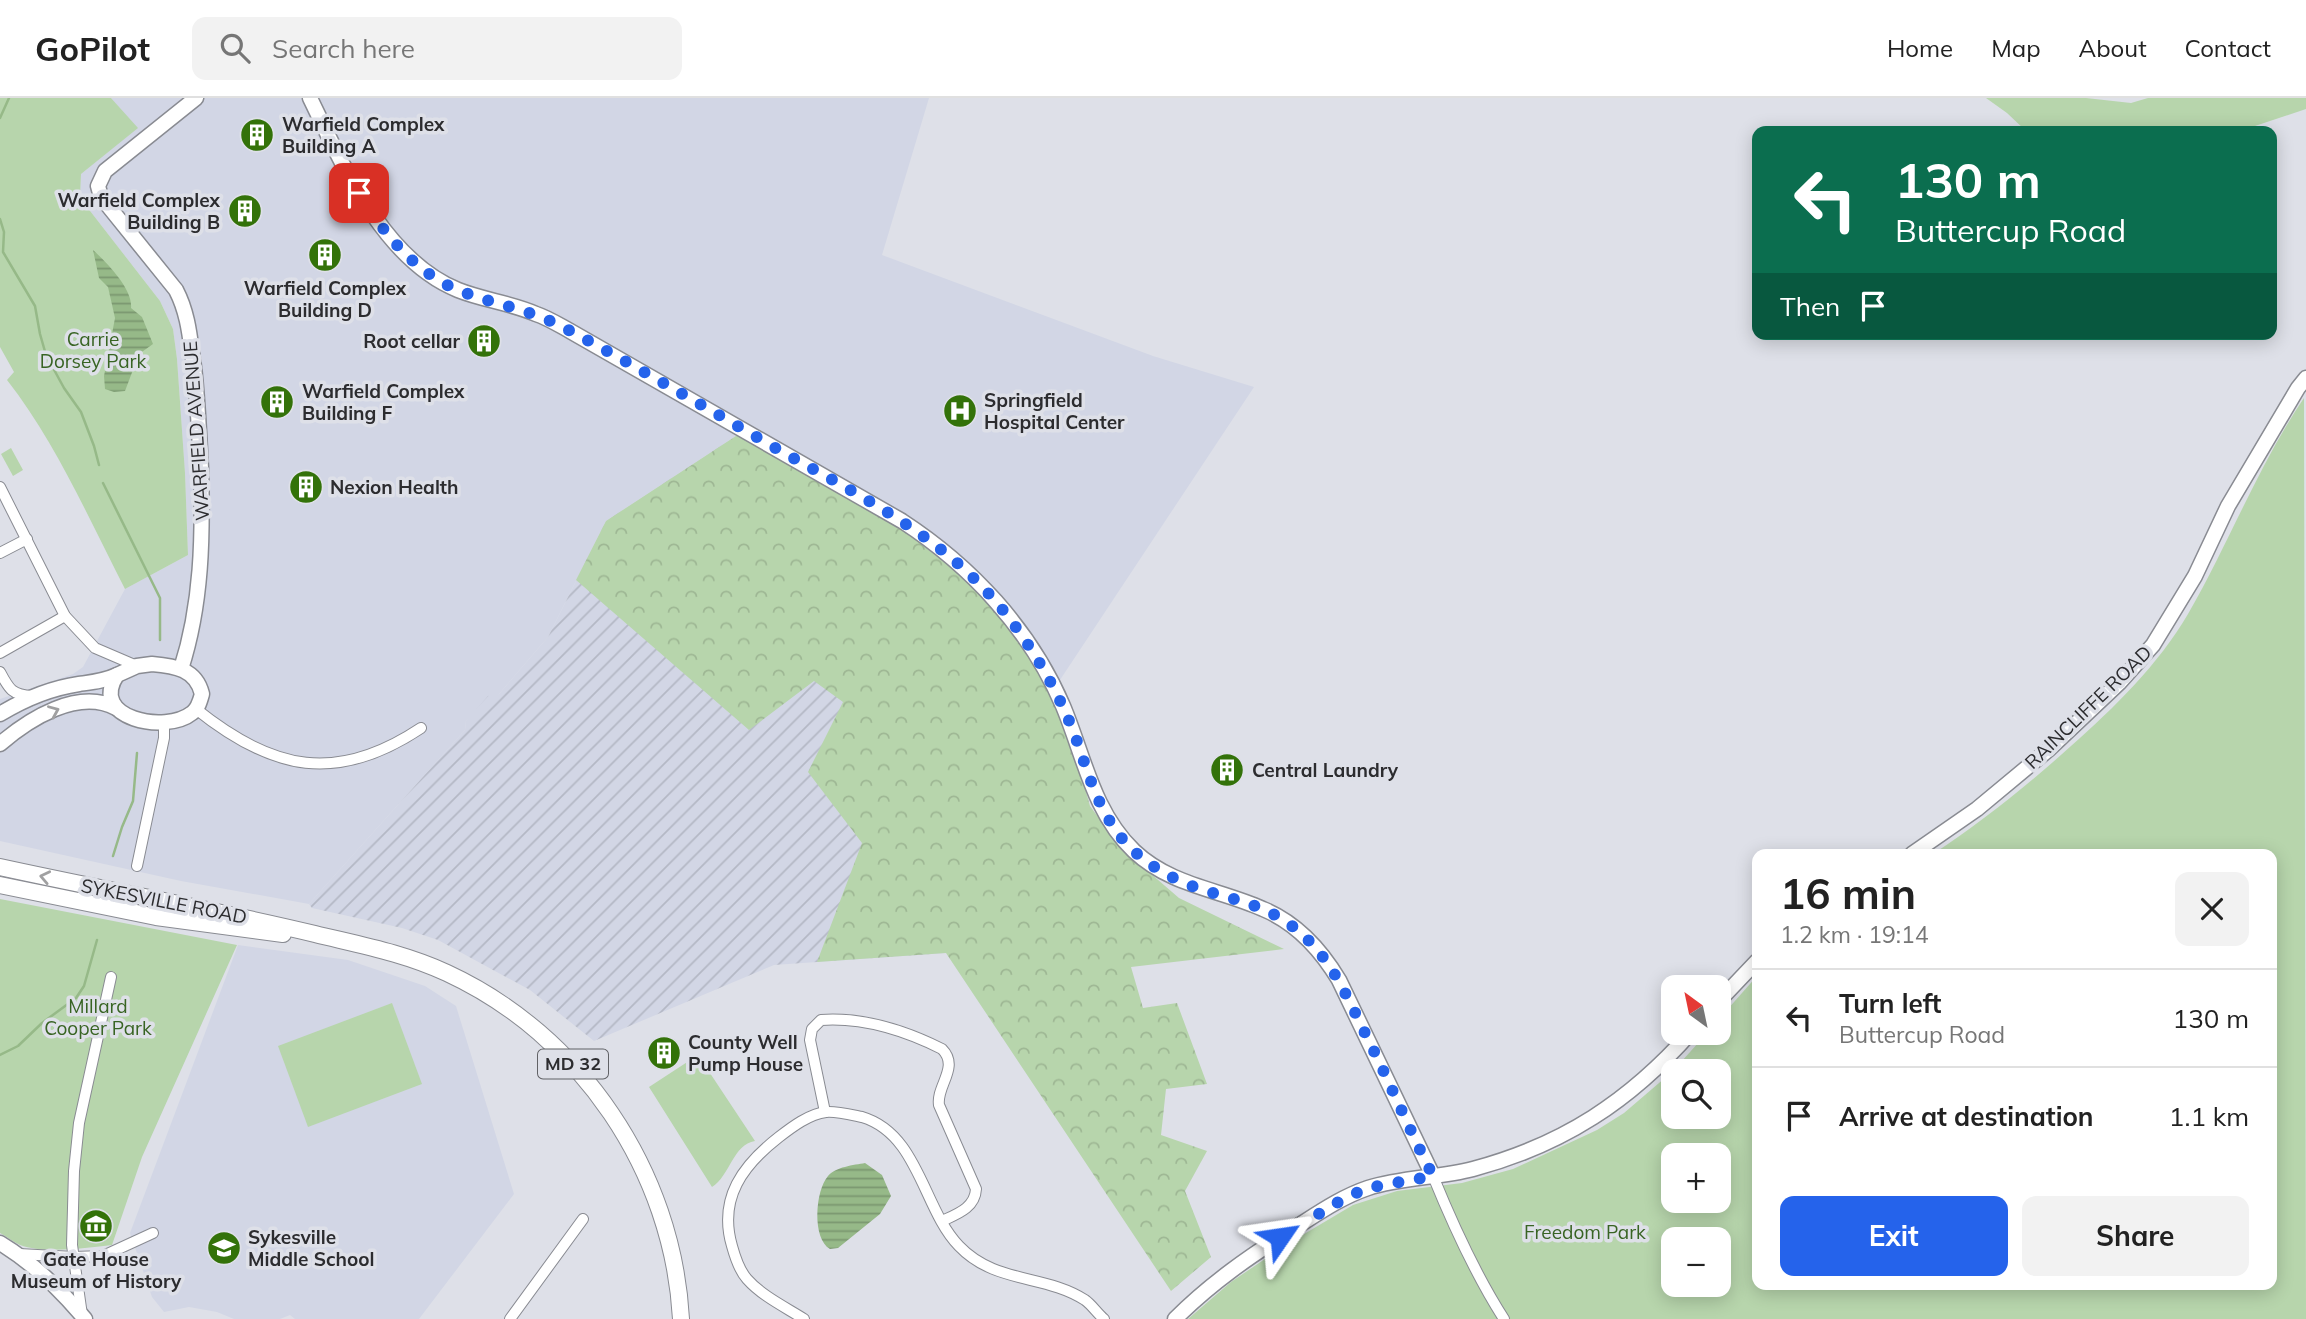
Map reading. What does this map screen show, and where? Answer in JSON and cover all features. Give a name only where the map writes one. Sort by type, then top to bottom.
[{"type":"main road","name":"SYKESVILLE ROAD","points":[[0,865],[380,948],[447,973],[499,1002],[541,1034],[570,1061],[614,1117],[650,1182],[671,1247],[681,1319]]},
{"type":"main road","name":"SYKESVILLE ROAD","points":[[0,885],[156,917],[255,932],[327,937]]},
{"type":"street","name":"WARFIELD AVENUE","points":[[181,669],[191,639],[202,555],[198,409],[188,321],[176,290],[101,197],[98,186],[105,171],[196,98]]},
{"type":"street","points":[[310,98],[338,156],[368,206],[408,258],[458,290],[536,313],[591,343],[902,521],[944,551],[983,587],[1024,639],[1055,688],[1095,795],[1111,825],[1124,840],[1170,877],[1273,913],[1298,930],[1325,958],[1339,980],[1465,1249],[1487,1293],[1504,1319]]},
{"type":"street","name":"RAINCLIFFE ROAD","points":[[1919,849],[1977,809],[2048,750],[2119,683],[2153,645],[2195,576],[2228,506],[2306,377]]},
{"type":"street","points":[[0,487],[3,502],[27,539],[65,617],[94,648],[137,666]]},
{"type":"street","points":[[0,553],[27,539]]},
{"type":"street","points":[[0,653],[65,617]]},
{"type":"street","points":[[0,744],[26,725],[63,707],[86,701],[99,701],[133,718],[164,722],[182,719],[197,709],[202,694],[200,684],[189,672],[152,664],[137,666],[98,682],[36,696],[1,714]]},
{"type":"street","points":[[0,672],[10,691],[18,695],[36,696]]},
{"type":"street","points":[[116,708],[110,692],[117,675]]},
{"type":"street","points":[[1,714],[10,691]]},
{"type":"street","points":[[197,709],[221,729],[260,751],[307,763],[358,760],[399,743],[421,728]]},
{"type":"street","points":[[137,866],[164,738],[164,722]]},
{"type":"street","points":[[1731,989],[1752,966]]},
{"type":"street","points":[[83,1317],[72,1242],[73,1182],[79,1123],[111,977]]},
{"type":"street","points":[[825,1112],[810,1040],[812,1029],[821,1020],[845,1018],[878,1024],[942,1049],[947,1054],[949,1066],[937,1095],[939,1105],[976,1189],[974,1202],[969,1207],[942,1221]]},
{"type":"street","points":[[1175,1319],[1203,1291],[1236,1265],[1342,1200],[1380,1185],[1472,1170],[1588,1121],[1642,1083],[1679,1045]]},
{"type":"street","points":[[804,1319],[747,1279],[735,1259],[729,1239],[727,1211],[739,1178],[753,1160],[794,1125],[825,1112],[874,1121],[889,1132],[913,1165],[951,1238],[974,1259],[1006,1275],[1067,1292],[1088,1303],[1104,1319]]},
{"type":"street","points":[[510,1319],[583,1219]]},
{"type":"street","points":[[19,1254],[103,1256],[153,1234]]},
{"type":"street","points":[[0,1243],[19,1254],[63,1293],[83,1317]]},
{"type":"shaded area","points":[[111,98],[929,98],[882,255],[1153,356],[1254,387],[1050,695],[739,434],[606,521],[548,637],[499,694],[466,721],[465,730],[309,904],[181,881],[0,841],[0,699],[73,674],[83,667],[125,589],[188,555],[185,473],[173,329],[160,301],[80,198],[81,174],[137,128]]},
{"type":"shaded area","points":[[93,250],[124,285],[131,308],[142,317],[153,344],[139,354],[125,391],[105,389],[104,376],[115,318],[108,287],[99,278]]},
{"type":"shaded area","points":[[739,434],[946,953],[774,965],[594,1041],[530,990],[438,940],[402,928],[312,908],[309,904],[465,730],[466,721],[488,696],[499,694],[548,637],[606,521]]},
{"type":"shaded area","name":"Sykesville Middle School","points":[[238,945],[348,960],[425,986],[456,1006],[514,1194],[419,1319],[295,1319],[290,1315],[280,1319],[234,1319],[217,1312],[189,1307],[164,1312],[152,1297],[130,1233]]},
{"type":"shaded area","points":[[865,1163],[882,1175],[891,1196],[880,1214],[838,1248],[830,1249],[824,1244],[818,1225],[820,1192],[828,1176],[835,1170]]},
{"type":"green space","name":"Carrie Dorsey Park","points":[[0,98],[111,98],[138,128],[81,174],[80,198],[160,301],[173,329],[185,473],[188,555],[125,589],[56,454],[7,380],[14,372],[0,347]]},
{"type":"green space","points":[[1986,98],[2086,98],[2131,103],[2148,98],[2306,98],[2306,109],[2255,126],[2021,126]]},
{"type":"green space","name":"Freedom Park","points":[[2304,398],[2306,1319],[1188,1319],[1231,1282],[1284,1246],[1353,1205],[1397,1191],[1462,1183],[1513,1169],[1597,1130],[1624,1113],[1661,1081],[1661,1129],[1731,1129],[1731,1059],[1684,1059],[1696,1045],[1731,1045],[1731,1005],[1752,982],[1752,1290],[2277,1290],[2277,849],[1940,849],[2038,775],[2104,716],[2163,651],[2188,614],[2272,450]]},
{"type":"green space","points":[[739,434],[902,529],[967,580],[1010,629],[1041,673],[1076,756],[1090,806],[1121,848],[1179,898],[1284,949],[1131,967],[1143,1008],[1177,1003],[1207,1084],[1166,1089],[1161,1135],[1207,1151],[1185,1191],[1211,1257],[1171,1291],[946,953],[817,962],[862,843],[808,772],[843,702],[814,681],[749,730],[576,580],[606,521]]},
{"type":"green space","points":[[11,448],[23,470],[13,476],[1,454]]},
{"type":"green space","name":"Millard Cooper Park","points":[[0,899],[237,945],[142,1157],[112,1245],[65,1250],[30,1248],[0,1233]]},
{"type":"green space","points":[[392,1003],[422,1084],[308,1127],[278,1046]]},
{"type":"green space","points":[[698,1055],[755,1141],[748,1143],[736,1154],[723,1176],[712,1187],[649,1087]]},
{"type":"waterway","points":[[0,118],[9,98]]},
{"type":"waterway","points":[[0,219],[4,232],[3,252],[35,306],[46,355],[81,412],[99,465]]},
{"type":"waterway","points":[[103,483],[160,598],[160,640]]},
{"type":"waterway","points":[[113,856],[133,801],[137,753]]},
{"type":"waterway","points":[[0,1055],[18,1046],[42,1023],[76,998],[84,986],[97,940]]},
{"type":"place","name":"Warfield Complex Building A","points":[[257,135]]},
{"type":"place","name":"Warfield Complex Building B","points":[[245,211]]},
{"type":"place","name":"Warfield Complex Building D","points":[[325,255]]},
{"type":"place","name":"Root cellar","points":[[484,341]]},
{"type":"place","name":"Warfield Complex Building F","points":[[277,402]]},
{"type":"place","name":"Springfield Hospital Center","points":[[960,411]]},
{"type":"place","name":"Nexion Health","points":[[306,487]]},
{"type":"place","name":"Central Laundry","points":[[1227,770]]},
{"type":"place","name":"County Well Pump House","points":[[664,1053]]},
{"type":"place","name":"Gate House Museum of History","points":[[96,1226]]},
{"type":"place","name":"Sykesville Middle School","points":[[224,1248]]},
{"type":"route","points":[[359,193],[408,258],[433,276],[458,290],[536,313],[561,326],[902,521],[944,551],[997,602],[1042,666],[1069,721],[1103,811],[1111,825],[1136,853],[1170,877],[1273,913],[1312,943],[1339,980],[1433,1176],[1367,1188],[1280,1237]]}]
